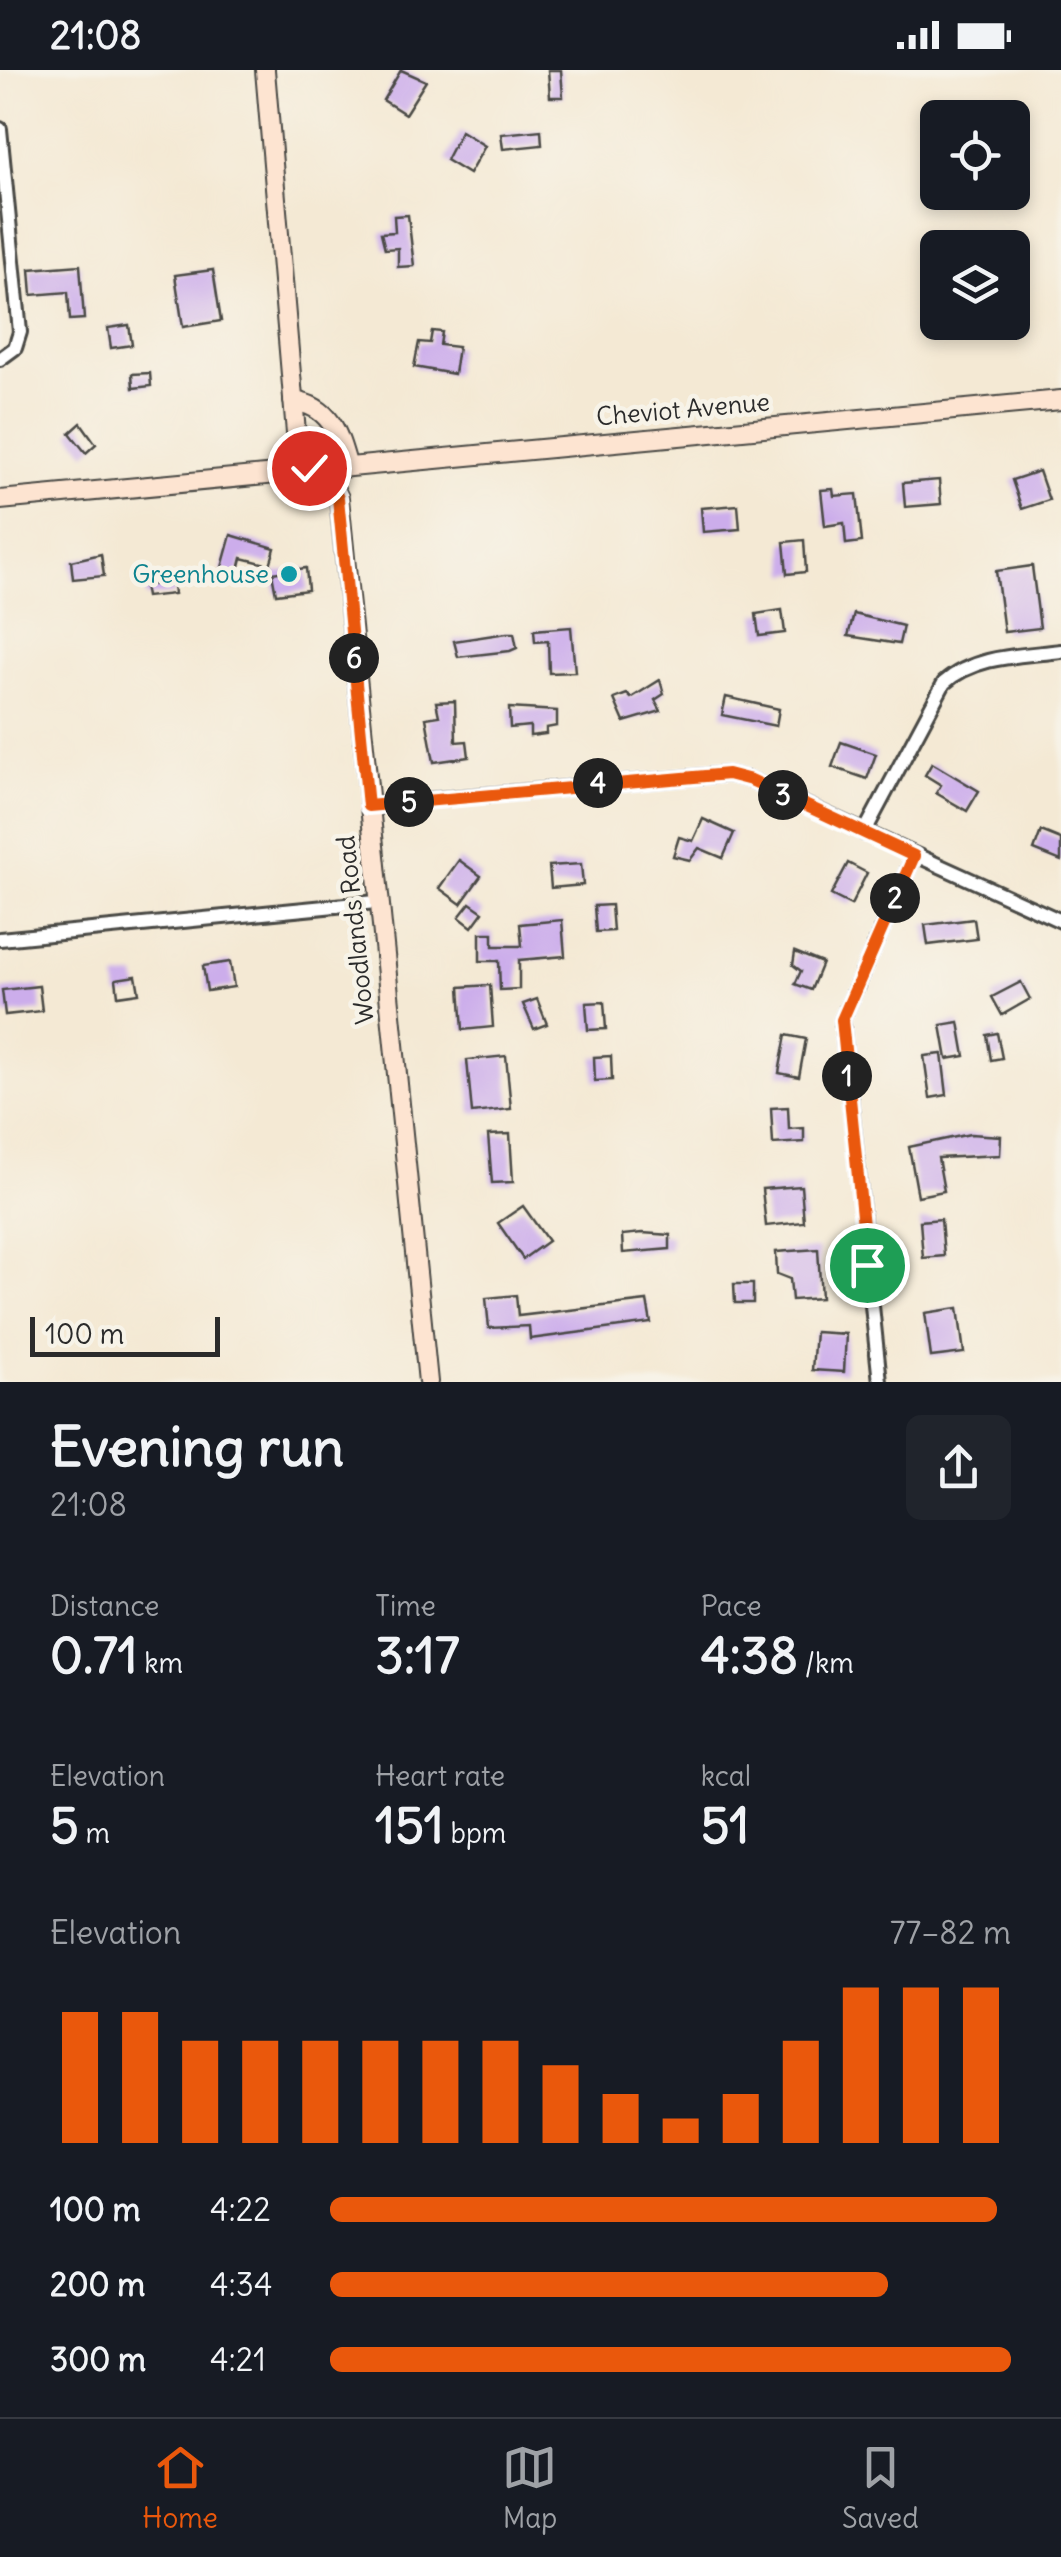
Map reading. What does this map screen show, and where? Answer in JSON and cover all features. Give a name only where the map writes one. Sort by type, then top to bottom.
[{"type":"street","name":"Woodlands Road","points":[[265,70],[296,433],[309,468],[332,484],[338,498],[376,902],[428,1382]]},
{"type":"street","points":[[0,129],[20,332],[15,348],[0,359]]},
{"type":"street","points":[[293,400],[315,406],[330,420],[347,464]]},
{"type":"street","name":"Cheviot Avenue","points":[[0,500],[347,464],[1061,400]]},
{"type":"street","points":[[864,832],[944,683],[956,672],[988,661],[1061,651]]},
{"type":"street","points":[[368,806],[728,774],[1061,921]]},
{"type":"street","points":[[880,1382],[842,1020],[914,856]]},
{"type":"street","points":[[0,938],[376,902]]},
{"type":"building","points":[[401,70],[426,81],[405,114],[383,100]]},
{"type":"building","points":[[548,70],[561,70],[563,97],[550,97]]},
{"type":"building","points":[[541,130],[542,145],[503,149],[501,134]]},
{"type":"building","points":[[461,131],[485,146],[469,174],[446,160]]},
{"type":"building","points":[[408,215],[414,266],[398,267],[398,248],[385,249],[381,233],[395,232],[394,216]]},
{"type":"building","points":[[80,265],[84,319],[70,320],[68,292],[32,295],[30,269]]},
{"type":"building","points":[[213,270],[221,321],[183,327],[175,275]]},
{"type":"building","points":[[129,325],[132,345],[111,348],[108,328]]},
{"type":"building","points":[[432,331],[442,332],[440,345],[458,347],[454,374],[414,367],[419,342],[430,343]]},
{"type":"building","points":[[150,373],[151,386],[133,388],[132,374]]},
{"type":"building","points":[[81,423],[96,444],[86,453],[70,433]]},
{"type":"building","points":[[1039,471],[1049,500],[1022,509],[1012,480]]},
{"type":"building","points":[[939,480],[941,504],[905,507],[903,483]]},
{"type":"building","points":[[833,489],[834,496],[857,494],[862,542],[846,544],[844,523],[825,526],[821,490]]},
{"type":"building","points":[[738,505],[740,529],[703,532],[701,508]]},
{"type":"building","points":[[231,535],[275,548],[270,565],[242,558],[238,574],[221,571]]},
{"type":"building","points":[[804,540],[806,572],[787,574],[784,542]]},
{"type":"building","points":[[101,554],[104,576],[73,579],[71,561]]},
{"type":"building","points":[[1032,566],[1040,628],[1004,632],[996,571]]},
{"type":"building","points":[[306,568],[308,590],[276,594],[272,573]]},
{"type":"building","points":[[173,584],[174,594],[146,597],[144,585]]},
{"type":"building","points":[[782,610],[785,633],[759,636],[756,614]]},
{"type":"building","points":[[854,614],[903,626],[899,644],[848,636]]},
{"type":"building","points":[[571,627],[575,672],[549,673],[548,641],[535,642],[534,630]]},
{"type":"building","points":[[514,633],[517,648],[458,657],[454,641]]},
{"type":"building","points":[[660,680],[664,694],[655,700],[661,711],[624,722],[614,699],[627,694],[631,698]]},
{"type":"building","points":[[726,697],[779,709],[776,726],[722,715]]},
{"type":"building","points":[[455,701],[456,742],[467,741],[469,757],[434,762],[426,718],[439,716],[436,702]]},
{"type":"building","points":[[509,708],[557,711],[557,726],[546,728],[546,734],[530,736],[530,726],[510,728]]},
{"type":"building","points":[[841,742],[876,754],[867,779],[832,767]]},
{"type":"building","points":[[932,763],[979,791],[967,811],[936,793],[941,785],[925,775]]},
{"type":"building","points":[[703,819],[734,833],[723,858],[699,848],[690,860],[673,856],[679,837],[693,841]]},
{"type":"building","points":[[1041,831],[1061,839],[1061,861],[1034,850]]},
{"type":"building","points":[[459,860],[481,876],[461,904],[439,888]]},
{"type":"building","points":[[848,863],[867,873],[851,905],[831,895]]},
{"type":"building","points":[[581,864],[583,885],[551,888],[549,866]]},
{"type":"building","points":[[470,903],[483,912],[472,927],[459,917]]},
{"type":"building","points":[[611,905],[613,931],[596,932],[594,906]]},
{"type":"building","points":[[974,919],[977,939],[928,945],[925,925]]},
{"type":"building","points":[[562,920],[565,956],[519,960],[519,989],[500,990],[499,961],[480,961],[480,933],[493,933],[493,946],[522,946],[520,924]]},
{"type":"building","points":[[795,952],[822,963],[811,990],[795,984],[801,971],[793,965]]},
{"type":"building","points":[[230,962],[234,987],[207,991],[203,966]]},
{"type":"building","points":[[136,976],[139,993],[118,996],[116,979]]},
{"type":"building","points":[[1021,982],[1030,999],[1002,1015],[992,997]]},
{"type":"building","points":[[490,985],[493,1027],[463,1030],[460,987]]},
{"type":"building","points":[[39,986],[42,1011],[5,1015],[2,990]]},
{"type":"building","points":[[537,999],[547,1024],[534,1029],[523,1004]]},
{"type":"building","points":[[604,1002],[606,1029],[588,1030],[586,1003]]},
{"type":"building","points":[[959,1022],[965,1056],[947,1059],[941,1025]]},
{"type":"building","points":[[997,1033],[1002,1058],[991,1060],[987,1035]]},
{"type":"building","points":[[786,1035],[806,1039],[799,1077],[779,1073]]},
{"type":"building","points":[[942,1054],[947,1095],[930,1098],[924,1056]]},
{"type":"building","points":[[506,1056],[511,1109],[472,1113],[467,1060]]},
{"type":"building","points":[[611,1056],[612,1080],[595,1081],[594,1057]]},
{"type":"building","points":[[788,1107],[789,1129],[804,1128],[804,1142],[773,1144],[771,1108]]},
{"type":"building","points":[[510,1134],[513,1182],[492,1183],[488,1135]]},
{"type":"building","points":[[970,1134],[1001,1136],[1000,1155],[938,1158],[944,1191],[918,1196],[909,1147]]},
{"type":"building","points":[[801,1186],[804,1222],[766,1226],[762,1189]]},
{"type":"building","points":[[523,1206],[548,1241],[523,1259],[498,1223]]},
{"type":"building","points":[[941,1219],[944,1256],[923,1258],[920,1221]]},
{"type":"building","points":[[622,1235],[670,1235],[670,1249],[623,1253]]},
{"type":"building","points":[[818,1249],[821,1298],[792,1300],[790,1279],[777,1274],[776,1252]]},
{"type":"building","points":[[734,1284],[753,1284],[753,1303],[735,1303]]},
{"type":"building","points":[[516,1295],[518,1316],[647,1301],[651,1323],[530,1339],[529,1326],[489,1328],[486,1298]]},
{"type":"building","points":[[958,1308],[964,1353],[931,1357],[925,1313]]},
{"type":"building","points":[[815,1332],[846,1334],[844,1372],[812,1370]]},
{"type":"place","name":"Greenhouse","points":[[289,574]]},
{"type":"route","points":[[309,468],[332,484],[338,498],[368,806],[728,774],[751,780],[914,856],[842,1020],[867,1265]]}]
